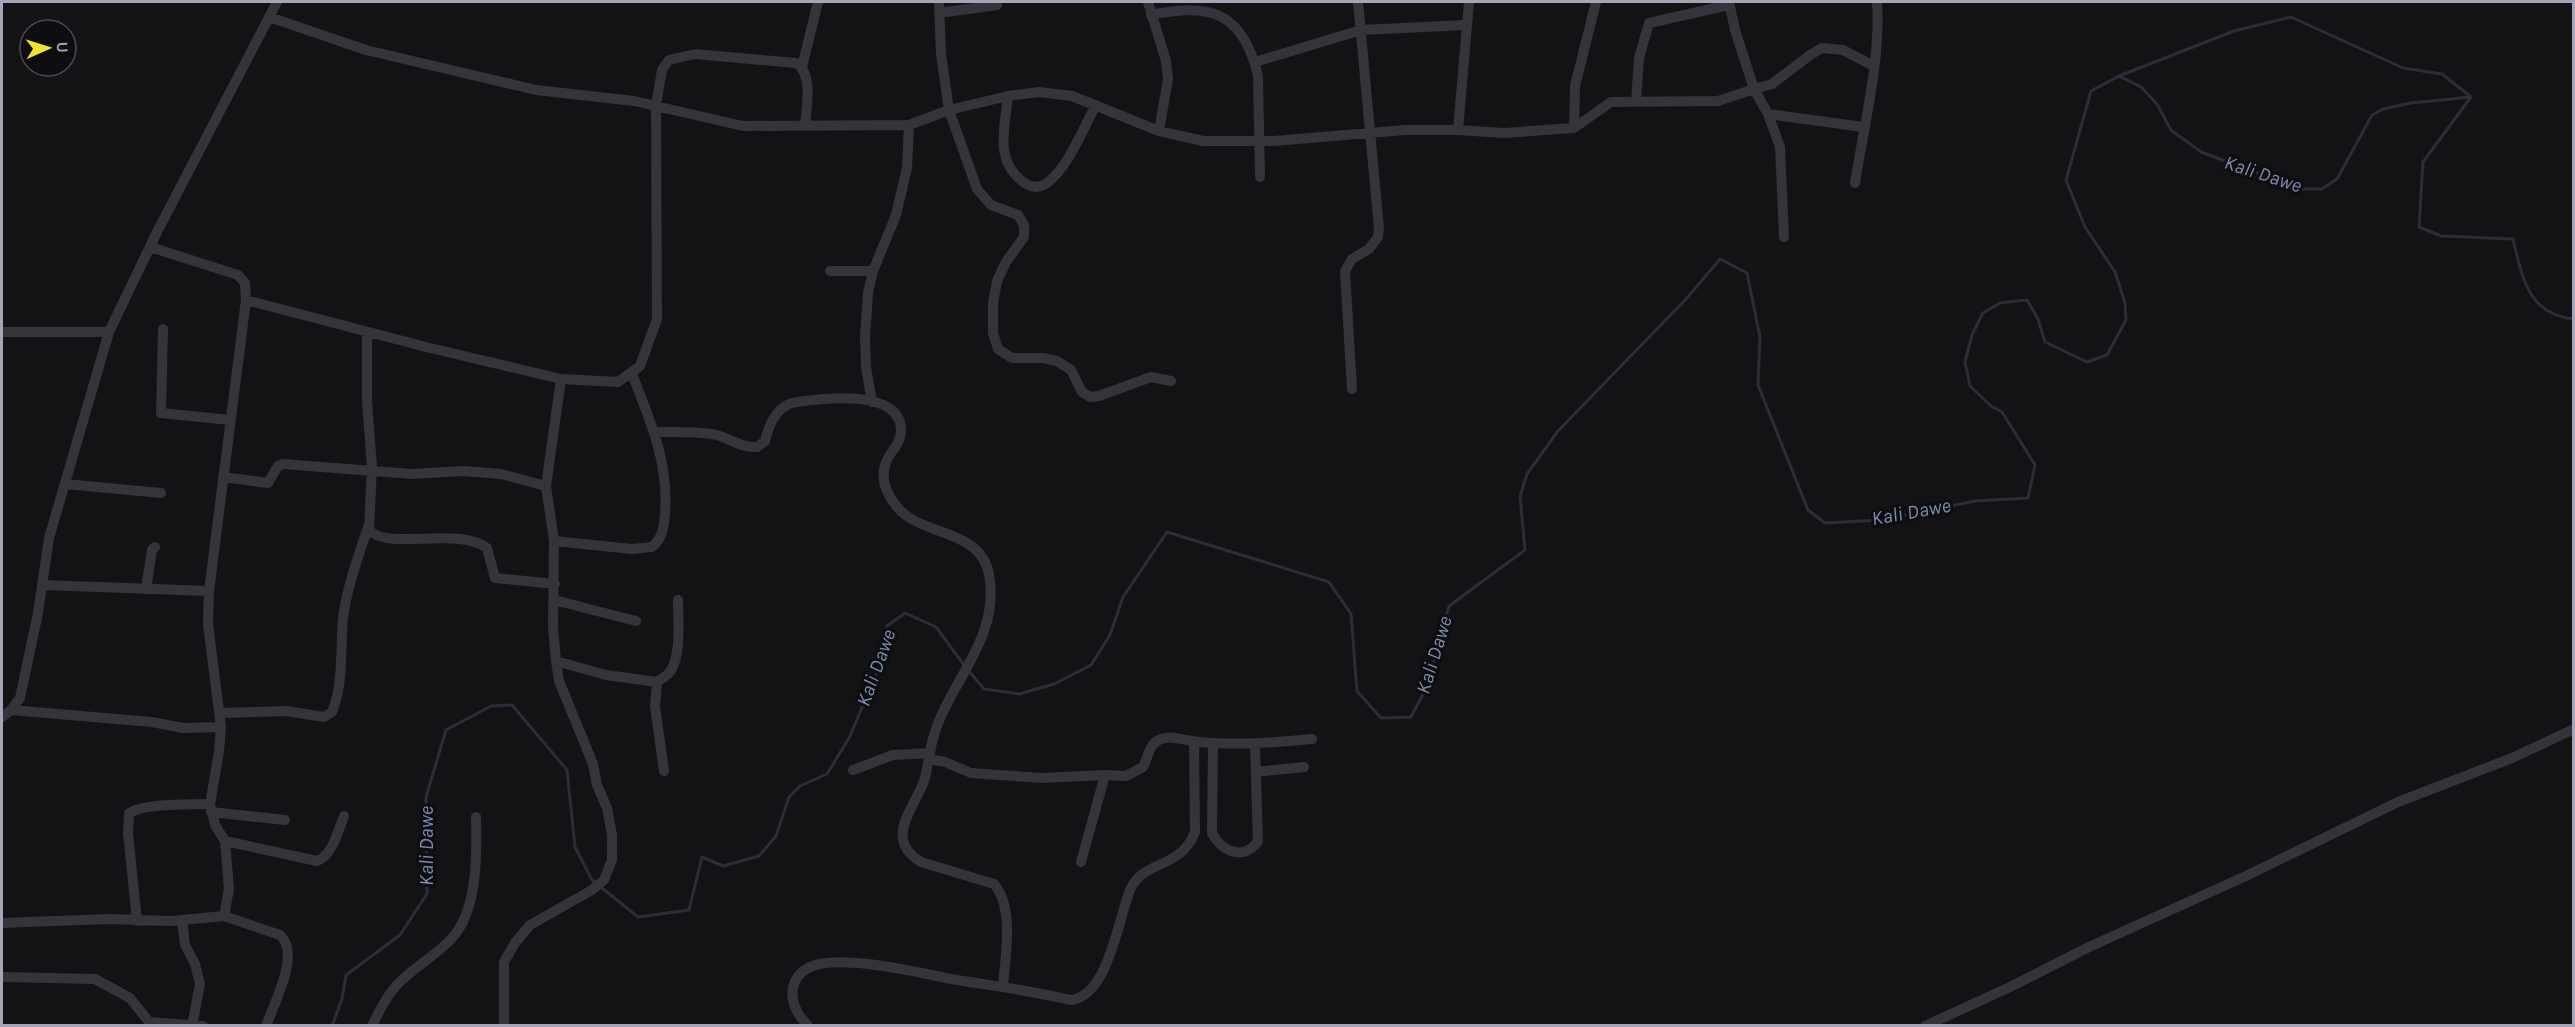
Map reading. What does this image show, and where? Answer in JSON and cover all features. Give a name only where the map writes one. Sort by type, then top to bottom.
[{"type":"street","points":[[2,717],[20,698],[49,538],[109,332],[150,247],[277,2]]},
{"type":"street","points":[[805,126],[807,85],[802,67],[818,2]]},
{"type":"street","points":[[939,2],[941,54],[949,110],[976,189],[990,205],[1018,215],[1024,225],[1024,237],[1006,262],[997,281],[993,303],[993,333],[998,349],[1011,358],[1043,358],[1057,361],[1071,370],[1082,392],[1090,397],[1099,396],[1151,377],[1171,381]]},
{"type":"street","points":[[1148,2],[1166,62],[1168,79],[1159,131]]},
{"type":"street","points":[[1352,389],[1345,272],[1352,259],[1369,249],[1378,237],[1380,213],[1369,133],[1358,2]]},
{"type":"street","points":[[1458,130],[1469,2]]},
{"type":"street","points":[[1574,128],[1575,86],[1596,2]]},
{"type":"street","points":[[1855,183],[1870,97],[1872,65],[1878,30],[1877,2]]},
{"type":"street","points":[[1636,101],[1639,58],[1649,22],[1729,3],[1754,89],[1768,114],[1780,147],[1784,237]]},
{"type":"street","points":[[939,13],[997,5]]},
{"type":"street","points":[[1151,15],[1176,9],[1204,9],[1222,16],[1244,40],[1255,62],[1258,76],[1260,177]]},
{"type":"street","points":[[269,16],[366,50],[536,90],[634,100],[743,126],[909,125],[949,110],[1008,96],[1039,92],[1072,96],[1159,131],[1203,141],[1260,141],[1369,133],[1458,130],[1504,133],[1574,128],[1611,102],[1718,101],[1772,84],[1822,48],[1843,50],[1872,65]]},
{"type":"street","points":[[1255,62],[1361,30],[1466,25]]},
{"type":"street","points":[[246,300],[561,378],[618,382],[640,366],[657,319],[656,105],[662,70],[669,60],[695,54],[796,63],[802,67]]},
{"type":"street","points":[[1008,96],[1004,157],[1020,180],[1030,187],[1040,187],[1048,183],[1064,164],[1096,105]]},
{"type":"street","points":[[1768,114],[1863,127]]},
{"type":"street","points":[[872,402],[866,367],[866,312],[873,272],[898,205],[907,168],[909,125]]},
{"type":"street","points":[[150,247],[238,275],[245,283],[246,300],[209,591],[208,624],[221,728],[210,808],[215,825],[225,841],[229,889],[224,916]]},
{"type":"street","points":[[830,271],[873,272]]},
{"type":"street","points":[[163,329],[161,413],[230,420]]},
{"type":"street","points":[[2,332],[109,332]]},
{"type":"street","points":[[219,713],[286,711],[324,717],[332,712],[340,674],[343,617],[349,587],[368,527],[372,471],[367,401],[368,332]]},
{"type":"street","points":[[554,541],[632,549],[652,547],[657,543],[664,527],[665,470],[655,432],[632,374]]},
{"type":"street","points":[[504,1026],[504,962],[515,943],[530,925],[592,890],[604,880],[612,860],[612,835],[607,808],[597,785],[593,764],[559,681],[556,661],[553,627],[554,541],[546,486],[561,378]]},
{"type":"street","points":[[655,432],[714,434],[738,444],[757,447],[765,441],[767,430],[776,414],[790,403],[856,398],[885,405],[898,417],[901,433],[884,464],[883,473],[887,493],[912,520],[962,539],[974,549],[989,572],[989,612],[974,659],[937,724],[924,781],[904,825],[904,848],[921,862],[994,884],[999,890],[1006,916],[1004,987]]},
{"type":"street","points":[[223,477],[268,483],[279,466],[283,464],[412,474],[463,471],[501,474],[546,486]]},
{"type":"street","points":[[65,484],[162,493]]},
{"type":"street","points":[[368,527],[374,535],[382,537],[468,539],[487,548],[495,578],[555,584]]},
{"type":"street","points":[[146,589],[152,550],[155,547]]},
{"type":"street","points":[[42,585],[209,591]]},
{"type":"street","points":[[554,600],[636,621]]},
{"type":"street","points":[[556,661],[606,675],[657,682],[670,672],[675,659],[678,644],[678,600]]},
{"type":"street","points":[[657,682],[655,706],[664,771]]},
{"type":"street","points":[[11,710],[152,722],[183,728],[221,728]]},
{"type":"street","points":[[1925,1026],[2398,802],[2512,758],[2574,729]]},
{"type":"street","points":[[853,770],[893,755],[929,756],[971,773],[1042,778],[1126,776],[1136,773],[1143,767],[1152,746],[1158,740],[1169,737],[1213,743],[1255,744],[1312,739]]},
{"type":"street","points":[[808,1026],[797,1013],[792,986],[798,976],[808,967],[832,963],[876,965],[1070,1000],[1080,999],[1089,993],[1100,975],[1119,931],[1132,885],[1154,867],[1184,852],[1191,843],[1195,832],[1194,741]]},
{"type":"street","points":[[1213,743],[1212,833],[1218,845],[1244,853],[1252,849],[1258,841],[1255,744]]},
{"type":"street","points":[[1256,772],[1304,767]]},
{"type":"street","points":[[1081,862],[1105,775]]},
{"type":"street","points":[[137,921],[128,833],[129,813],[136,809],[150,807],[210,808],[285,820]]},
{"type":"street","points":[[225,841],[317,861],[323,859],[331,847],[345,816]]},
{"type":"street","points":[[372,1026],[396,986],[454,936],[463,921],[469,904],[477,860],[476,817]]},
{"type":"street","points":[[2,923],[108,919],[182,920],[224,916],[280,935],[286,940],[290,956],[266,1026]]},
{"type":"street","points":[[2,977],[95,979],[130,998],[149,1022],[196,1025],[200,984],[195,964],[185,945],[182,920]]},
{"type":"waterway","name":"Kali Dawe","points":[[2119,76],[2234,31],[2291,17],[2403,68],[2442,74],[2471,97]]},
{"type":"waterway","name":"Kali Dawe","points":[[968,670],[984,689],[1019,694],[1054,684],[1091,665],[1110,635],[1123,597],[1167,532],[1329,582],[1351,614],[1357,691],[1381,718],[1411,717],[1428,685],[1449,606],[1525,550],[1520,496],[1527,474],[1558,431],[1687,298],[1720,259],[1747,273],[1760,337],[1758,385],[1808,510],[1825,523],[1881,520],[1975,501],[2028,498],[2035,465],[2002,412],[1991,406],[1970,386],[1965,362],[1972,335],[1983,313],[2000,303],[2027,300],[2038,319],[2045,342],[2087,362],[2107,355],[2126,320],[2125,303],[2115,272],[2085,227],[2066,180],[2091,91],[2119,76],[2141,87],[2157,104],[2171,130],[2201,152],[2300,189],[2322,189],[2337,179],[2372,115],[2383,109],[2411,103],[2471,97]]},
{"type":"waterway","name":"Kali Dawe","points":[[2471,97],[2423,162],[2419,227],[2441,236],[2513,239],[2524,279],[2536,301],[2546,310],[2558,316],[2574,319]]},
{"type":"waterway","name":"Kali Dawe","points":[[332,1026],[342,999],[346,975],[400,935],[427,894],[426,797],[446,730],[491,706],[512,705],[567,770],[575,847],[592,880],[638,917],[689,910],[702,857],[723,866],[759,856],[776,836],[789,797],[800,786],[827,774],[849,738],[882,661],[887,626],[905,613],[936,627],[964,665]]}]
